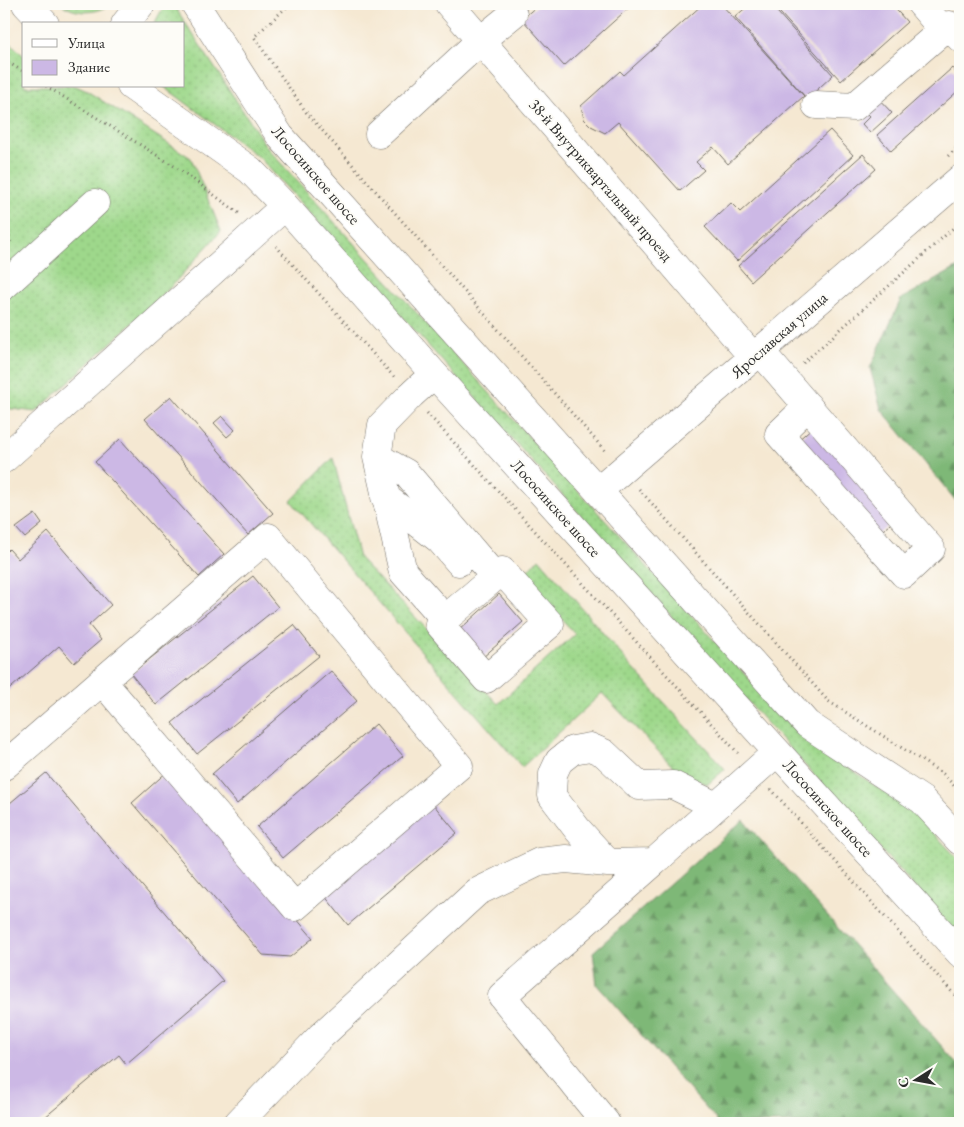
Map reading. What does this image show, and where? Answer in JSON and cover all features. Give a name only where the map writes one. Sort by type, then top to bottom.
[{"type":"street","points":[[26,4],[44,22]]},
{"type":"street","points":[[126,22],[141,4]]},
{"type":"street","name":"Лососинское шоссе","points":[[195,4],[280,136],[807,724],[922,800],[960,841]]},
{"type":"street","name":"38-й Внутриквартальный проезд","points":[[449,4],[757,354],[808,406],[931,549],[904,574],[779,434],[808,406]]},
{"type":"street","points":[[816,105],[854,108],[951,34],[920,4]]},
{"type":"street","points":[[379,134],[481,40],[513,14]]},
{"type":"street","name":"Лососинское шоссе","points":[[134,88],[250,170],[285,206],[434,374],[960,954]]},
{"type":"street","name":"Ярославская улица","points":[[598,491],[960,178]]},
{"type":"street","points":[[4,286],[95,204]]},
{"type":"street","points":[[4,459],[285,206]]},
{"type":"street","points":[[434,374],[382,425],[377,457],[403,572],[452,613]]},
{"type":"street","points":[[377,457],[406,473],[489,582]]},
{"type":"street","points":[[385,497],[440,540],[489,582]]},
{"type":"street","points":[[4,766],[268,537],[460,766],[295,907],[102,681]]},
{"type":"street","points":[[502,571],[550,624],[486,679],[439,624],[452,613],[502,571]]},
{"type":"street","points":[[608,863],[578,830],[552,796],[552,774],[559,760],[573,750],[590,747],[604,753],[639,786],[673,785],[716,806]]},
{"type":"street","points":[[606,1123],[502,996],[777,752]]},
{"type":"street","points":[[238,1123],[321,1036],[477,892],[539,862],[566,859],[608,863],[654,862]]},
{"type":"path","points":[[290,4],[254,37],[306,112],[828,701],[944,774],[960,792]]},
{"type":"path","points":[[4,60],[22,71]]},
{"type":"path","points":[[49,88],[180,169],[260,229],[755,772],[960,1001]]},
{"type":"path","points":[[784,380],[960,222]]},
{"type":"green space","points":[[61,4],[112,4],[100,10],[86,12],[73,10]]},
{"type":"green space","points":[[165,4],[173,4],[185,22],[155,22]]},
{"type":"green space","points":[[185,22],[268,149],[799,734],[915,813],[960,861],[960,938],[260,158],[166,88],[185,88]]},
{"type":"green space","points":[[4,37],[22,54],[22,88],[80,88],[191,158],[221,231],[169,289],[36,412],[4,408]]},
{"type":"green space","points":[[960,266],[960,502],[956,501],[881,409],[870,368],[901,299]]},
{"type":"green space","points":[[333,458],[359,558],[498,704],[575,634],[523,575],[539,558],[631,666],[725,769],[708,784],[684,778],[602,693],[522,767],[291,501]]},
{"type":"green space","points":[[743,820],[960,1067],[960,1123],[719,1123],[597,985],[593,952]]},
{"type":"building","points":[[539,4],[633,4],[564,66],[522,19]]},
{"type":"building","points":[[703,4],[721,4],[804,96],[728,164],[713,147],[696,162],[704,170],[680,191],[618,122],[605,133],[591,126],[584,119],[581,106],[620,71],[624,75]]},
{"type":"building","points":[[750,4],[770,4],[833,75],[807,99],[735,17]]},
{"type":"building","points":[[772,4],[891,4],[907,22],[841,81]]},
{"type":"building","points":[[952,68],[960,77],[960,89],[891,151],[877,135]]},
{"type":"building","points":[[876,96],[892,113],[870,133],[862,124],[870,116],[863,109]]},
{"type":"building","points":[[830,130],[853,155],[737,261],[705,227],[731,203],[740,212]]},
{"type":"building","points":[[863,154],[876,169],[751,281],[738,266]]},
{"type":"building","points":[[171,396],[273,513],[248,535],[145,419]]},
{"type":"building","points":[[222,416],[235,430],[227,437],[214,423]]},
{"type":"building","points":[[814,426],[896,519],[876,536],[796,442]]},
{"type":"building","points":[[120,439],[224,554],[199,577],[95,462]]},
{"type":"building","points":[[35,514],[42,524],[25,538],[16,528]]},
{"type":"building","points":[[48,532],[111,605],[89,625],[101,640],[74,663],[59,646],[4,694],[4,554],[9,549],[18,559]]},
{"type":"building","points":[[253,576],[278,607],[156,705],[131,674]]},
{"type":"building","points":[[499,594],[523,622],[482,658],[458,631]]},
{"type":"building","points":[[294,625],[319,656],[197,754],[172,723]]},
{"type":"building","points":[[331,671],[357,701],[237,804],[212,774]]},
{"type":"building","points":[[376,724],[403,756],[283,858],[257,827]]},
{"type":"building","points":[[169,770],[313,938],[290,957],[263,955],[132,803]]},
{"type":"building","points":[[46,773],[223,981],[126,1064],[119,1055],[38,1123],[4,1123],[4,808]]},
{"type":"building","points":[[433,804],[457,833],[348,925],[324,895]]}]
